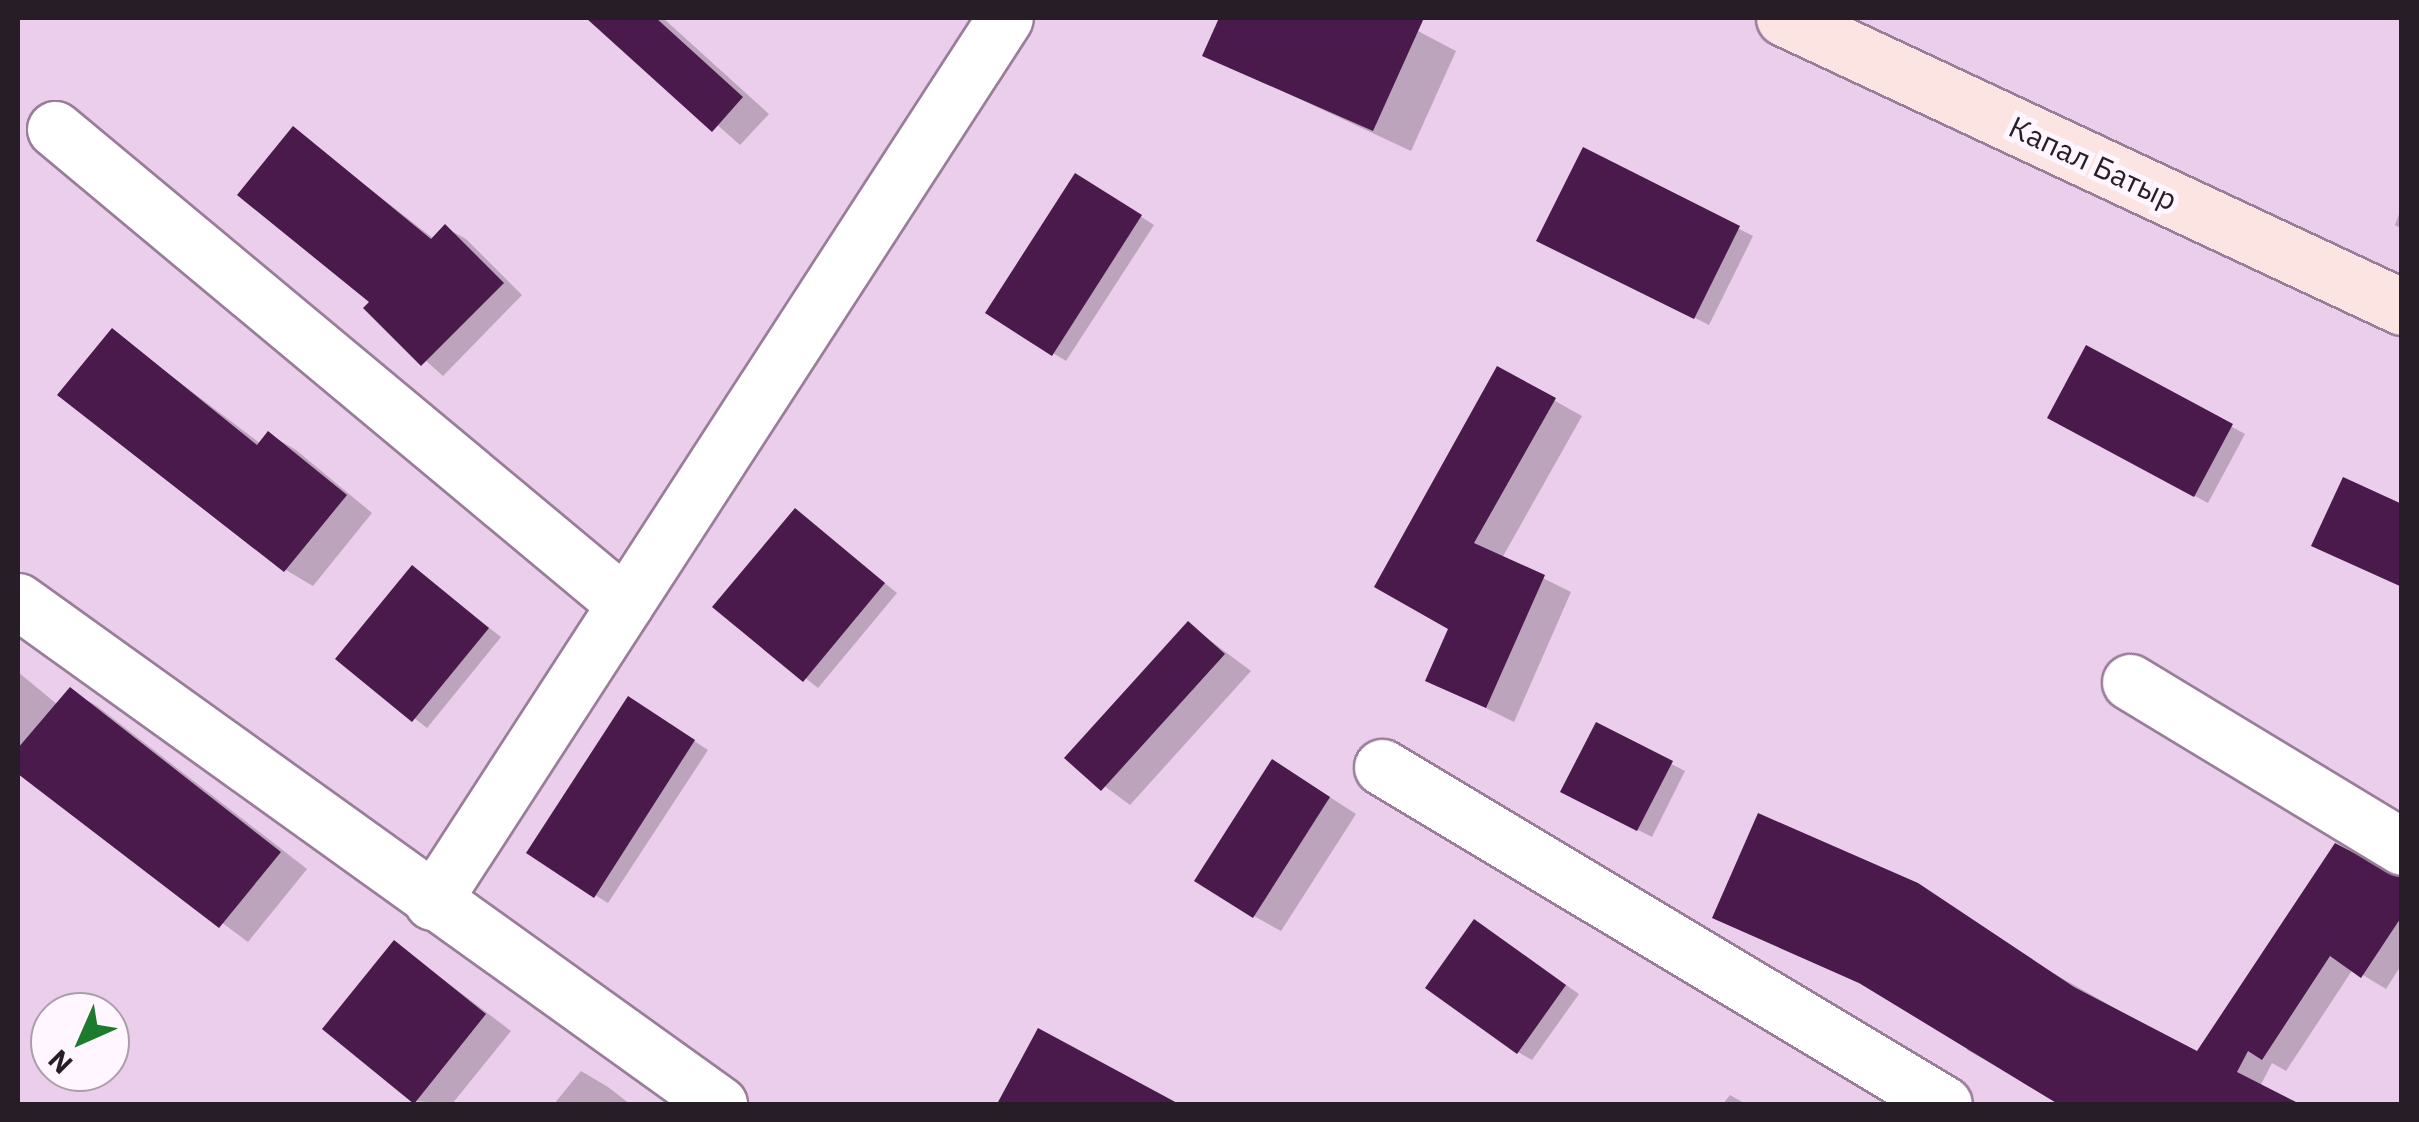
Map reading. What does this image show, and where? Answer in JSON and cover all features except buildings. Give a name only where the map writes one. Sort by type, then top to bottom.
[{"type":"main road","name":"Капал Батыр","points":[[1784,18],[2402,307]]},
{"type":"street","points":[[432,902],[1005,18]]},
{"type":"street","points":[[55,128],[626,604]]},
{"type":"street","points":[[18,601],[432,902],[719,1104]]},
{"type":"street","points":[[2130,682],[2402,846]]},
{"type":"street","points":[[1382,767],[1944,1104]]}]
